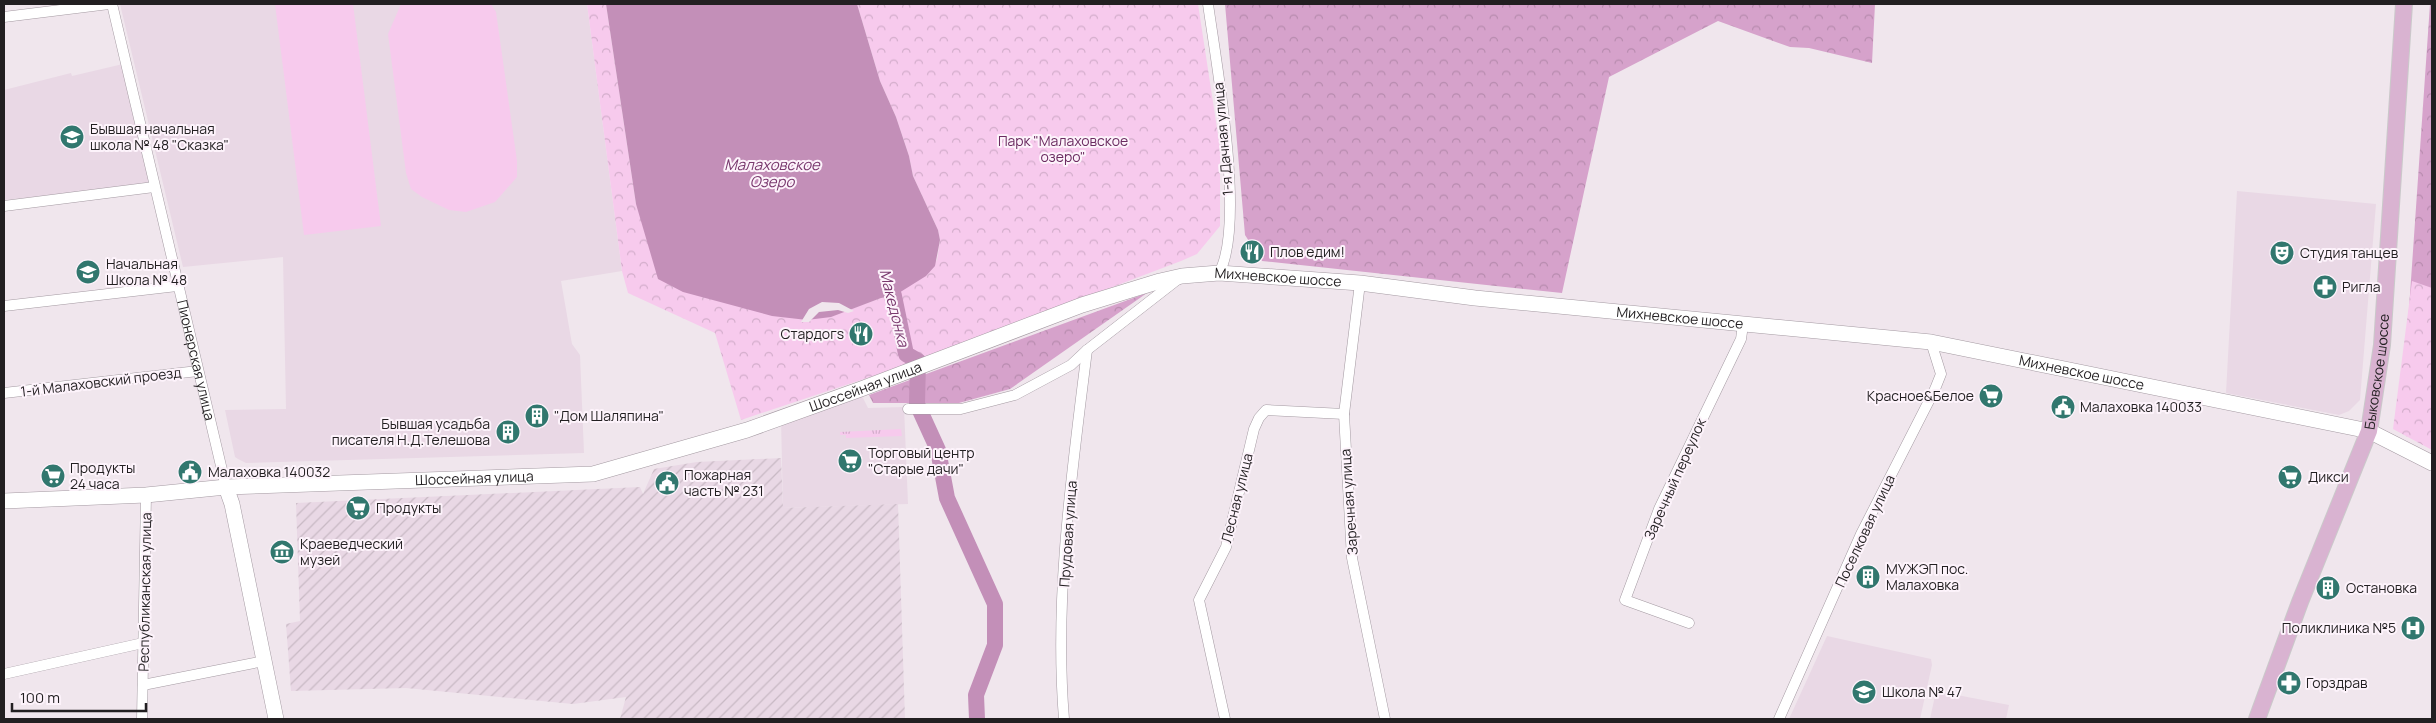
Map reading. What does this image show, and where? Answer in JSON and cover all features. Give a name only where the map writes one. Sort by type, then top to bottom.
[{"type":"main road","name":"Быковское шоссе","points":[[2257,719],[2300,602],[2369,431],[2382,345],[2404,4]]},
{"type":"main road","name":"Михневское шоссе","points":[[929,364],[1082,305],[1182,276],[1219,273],[1360,283],[1475,298],[1931,342],[2369,431],[2432,463]]},
{"type":"main road","name":"Шоссейная улица","points":[[4,501],[146,495],[226,487],[593,474],[747,430],[929,364]]},
{"type":"main road","name":"Пионерская улица","points":[[226,487],[232,504],[276,719]]},
{"type":"street","points":[[4,17],[110,4]]},
{"type":"street","name":"Пионерская улица","points":[[110,4],[226,487]]},
{"type":"street","name":"1-я Дачная улица","points":[[1208,4],[1228,166],[1229,226],[1224,264],[1219,273]]},
{"type":"street","points":[[4,206],[154,186]]},
{"type":"street","points":[[908,409],[961,409],[1015,395],[1071,365],[1087,350],[1182,276]]},
{"type":"street","name":"Заречная улица","points":[[1360,283],[1344,414],[1352,558],[1385,719]]},
{"type":"street","points":[[4,306],[177,286]]},
{"type":"street","name":"Заречный переулок","points":[[1689,623],[1625,600],[1659,509],[1741,339],[1743,325]]},
{"type":"street","name":"Поселковая улица","points":[[1779,719],[1861,534],[1935,389],[1941,374],[1931,342]]},
{"type":"street","name":"Прудовая улица","points":[[1064,719],[1064,582],[1069,497],[1087,350]]},
{"type":"street","name":"1-й Малаховский проезд","points":[[4,393],[198,370]]},
{"type":"street","name":"Лесная улица","points":[[1225,719],[1199,600],[1226,547],[1254,429],[1259,418],[1266,410],[1344,414]]},
{"type":"street","name":"Республиканская улица","points":[[142,719],[146,495]]},
{"type":"street","points":[[4,674],[142,643]]},
{"type":"street","points":[[143,685],[264,661]]},
{"type":"shaded area","points":[[120,4],[587,4],[622,271],[561,281],[572,344],[580,355],[584,453],[246,463],[235,457],[225,410],[286,409],[283,257],[183,267]]},
{"type":"shaded area","name":"Бывшая начальная школа № 48 \"Сказка\"","points":[[123,64],[151,185],[4,200],[4,90],[71,73],[72,76]]},
{"type":"shaded area","points":[[2237,191],[2376,204],[2360,400],[2349,411],[2339,415],[2226,393]]},
{"type":"shaded area","points":[[861,394],[868,408],[904,407],[908,504],[783,508],[781,419]]},
{"type":"shaded area","points":[[781,458],[783,508],[898,504],[905,719],[620,719],[626,697],[573,704],[406,688],[291,691],[286,624],[300,621],[296,503],[640,487],[643,494],[654,469],[697,462]]},
{"type":"shaded area","name":"Школа № 47","points":[[1827,636],[1931,659],[1932,665],[1920,719],[1789,719]]},
{"type":"shaded area","points":[[1936,691],[2009,705],[2006,719],[1930,719]]},
{"type":"green space","points":[[275,4],[353,4],[381,226],[304,235]]},
{"type":"green space","points":[[401,4],[491,4],[496,12],[517,161],[517,177],[495,202],[466,212],[449,210],[422,197],[411,189],[406,173],[388,34]]},
{"type":"green space","name":"Парк \"Малаховское озеро\"","points":[[587,4],[606,4],[636,204],[640,209],[848,310],[881,298],[894,296],[937,260],[940,240],[938,230],[913,176],[909,156],[896,117],[880,81],[857,4],[1198,4],[1220,148],[1220,226],[1197,254],[1181,261],[918,361],[741,420],[715,333],[628,293],[622,271]]},
{"type":"green space","points":[[1225,4],[1875,4],[1872,63],[1809,48],[1790,47],[1718,21],[1609,77],[1562,293],[1262,261],[1245,235]]},
{"type":"green space","points":[[2430,4],[2432,4],[2432,379],[2407,437],[2397,413],[2407,338]]},
{"type":"green space","points":[[2412,281],[2432,288],[2432,450],[2393,429]]},
{"type":"green space","points":[[1147,293],[1010,389],[959,403],[873,403],[869,395]]},
{"type":"green space","points":[[901,429],[902,436],[846,438],[846,435],[840,435],[840,432]]},
{"type":"water","name":"Малаховское Озеро","points":[[606,4],[857,4],[880,81],[896,117],[909,156],[913,176],[938,230],[940,240],[935,266],[926,276],[894,296],[881,298],[831,317],[807,320],[772,316],[683,292],[658,279],[636,204]]},
{"type":"pier","points":[[822,302],[839,303],[854,311],[848,313],[838,310],[819,312],[809,322],[801,322],[809,309]]},
{"type":"waterway","name":"Македонка","points":[[887,276],[894,296],[906,354],[918,361],[917,404],[938,450],[947,498],[995,604],[995,645],[976,695],[977,719]]},
{"type":"place","name":"Бывшая начальная школа № 48 \"Сказка\"","points":[[72,137]]},
{"type":"place","name":"Плов едим!","points":[[1252,252]]},
{"type":"place","name":"Студия танцев","points":[[2282,253]]},
{"type":"place","name":"Начальная Школа № 48","points":[[88,272]]},
{"type":"place","name":"Ригла","points":[[2325,287]]},
{"type":"place","name":"Стардогs","points":[[861,334]]},
{"type":"place","name":"Красное&Белое","points":[[1991,396]]},
{"type":"place","name":"Малаховка 140033","points":[[2063,407]]},
{"type":"place","name":"\"Дом Шаляпина\"","points":[[537,416]]},
{"type":"place","name":"Бывшая усадьба писателя Н.Д.Телешова","points":[[508,432]]},
{"type":"place","name":"Торговый центр \"Старые дачи\"","points":[[850,461]]},
{"type":"place","name":"Малаховка 140032","points":[[190,472]]},
{"type":"place","name":"Продукты 24 часа","points":[[53,476]]},
{"type":"place","name":"Дикси","points":[[2290,477]]},
{"type":"place","name":"Пожарная часть № 231","points":[[667,483]]},
{"type":"place","name":"Продукты","points":[[358,508]]},
{"type":"place","name":"Краеведческий музей","points":[[282,552]]},
{"type":"place","name":"МУЖЭП пос. Малаховка","points":[[1868,577]]},
{"type":"place","name":"Остановка","points":[[2328,588]]},
{"type":"place","name":"Поликлиника №5","points":[[2413,628]]},
{"type":"place","name":"Горздрав","points":[[2289,683]]},
{"type":"place","name":"Школа № 47","points":[[1864,692]]}]
